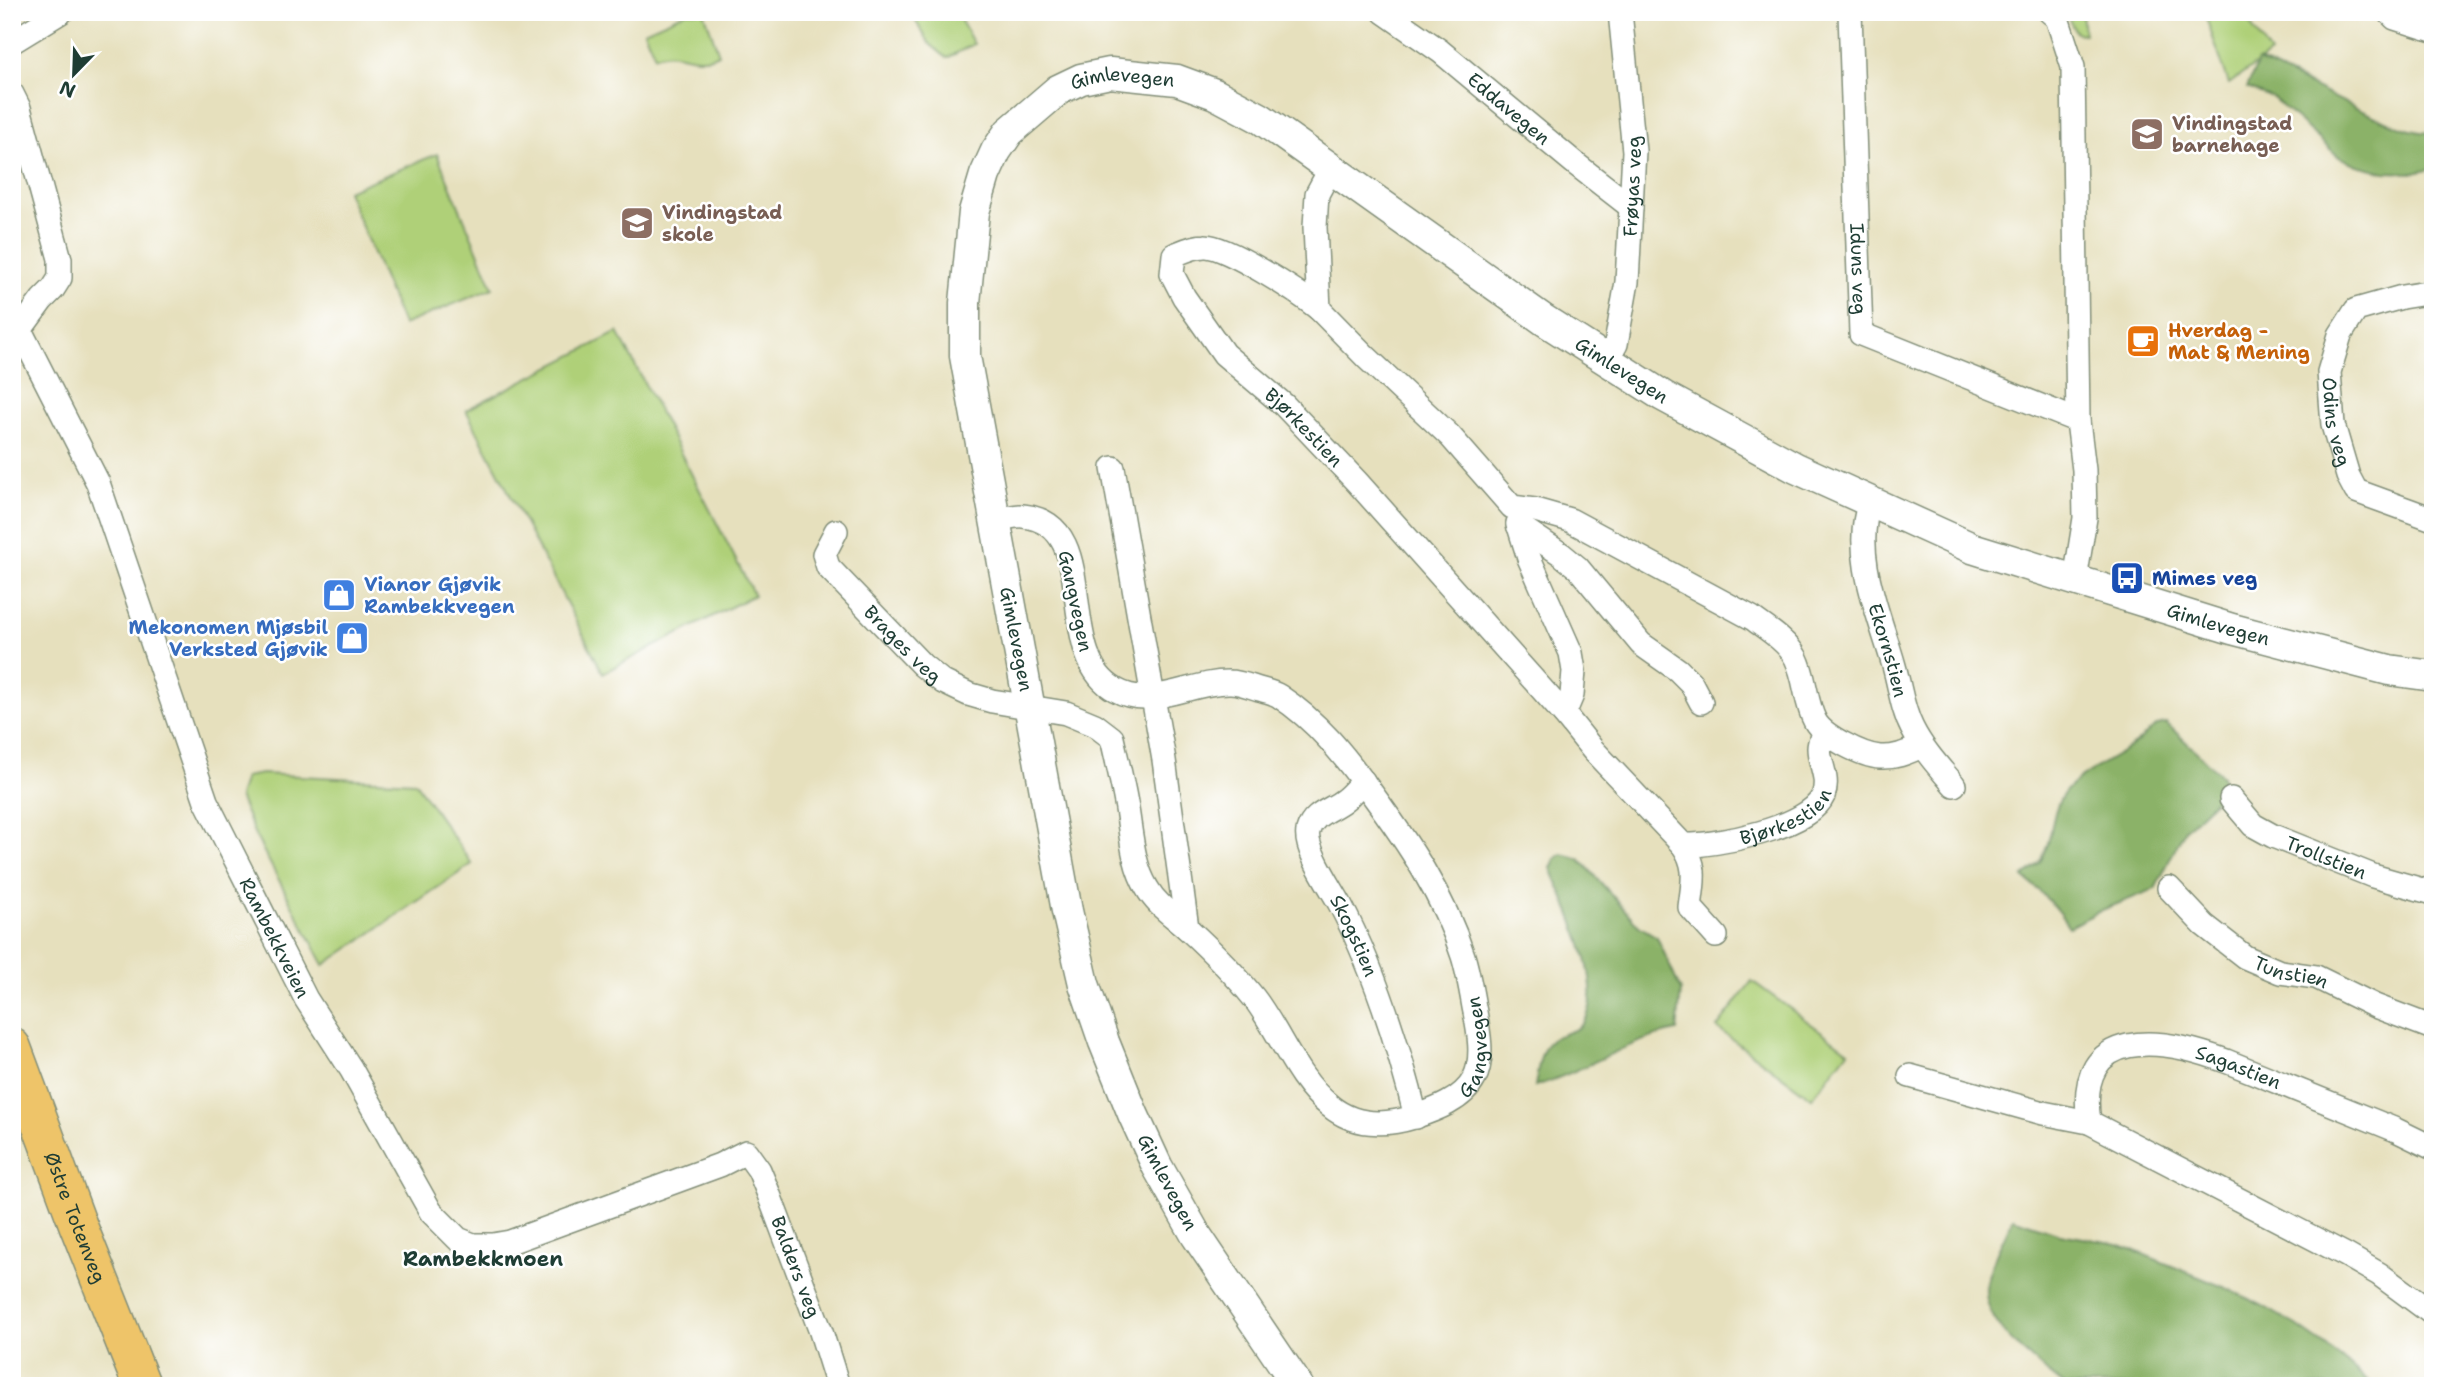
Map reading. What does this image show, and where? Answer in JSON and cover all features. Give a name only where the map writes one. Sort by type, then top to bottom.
[{"type":"main road","name":"Østre Totenveg","points":[[12,1047],[142,1386]]},
{"type":"street","points":[[12,41],[61,12]]},
{"type":"street","name":"Eddavegen","points":[[1384,12],[1440,51],[1631,207]]},
{"type":"street","name":"Frøyas veg","points":[[1607,360],[1616,344],[1624,302],[1634,151],[1620,12]]},
{"type":"street","name":"Iduns veg","points":[[1850,12],[1861,334],[2078,421]]},
{"type":"street","points":[[2050,12],[2057,18],[2073,67],[2078,421],[2084,470],[2085,518],[2075,580]]},
{"type":"street","points":[[2389,12],[2395,18],[2433,30]]},
{"type":"street","name":"Gimlevegen","points":[[1298,1386],[1204,1247],[1157,1166],[1104,1042],[1084,984],[1067,911],[965,356],[965,303],[974,212],[985,175],[1009,132],[1058,90],[1081,79],[1110,73],[1177,80],[1215,94],[1260,118],[1544,320],[1663,396],[1796,468],[1972,548],[2150,605],[2294,646],[2389,670],[2433,676]]},
{"type":"street","points":[[12,94],[19,107],[60,260],[60,278],[53,289],[16,326]]},
{"type":"street","points":[[1319,309],[1315,227],[1317,194],[1331,168]]},
{"type":"street","name":"Bjørkestien","points":[[1701,702],[1691,683],[1641,643],[1578,568],[1515,516],[1450,436],[1319,309],[1269,275],[1208,245],[1174,255],[1172,274],[1184,297],[1224,354],[1284,405],[1357,482],[1593,750],[1684,845],[1694,867],[1690,907],[1716,936]]},
{"type":"street","name":"Odins veg","points":[[2433,292],[2402,297],[2356,310],[2340,335],[2329,372],[2333,425],[2348,476],[2356,491],[2433,519]]},
{"type":"street","name":"Rambekkveien","points":[[16,326],[98,484],[206,801],[306,999],[351,1069],[431,1212],[444,1227],[458,1239],[473,1245],[510,1242],[720,1165],[746,1152]]},
{"type":"street","points":[[1112,468],[1164,760],[1187,928]]},
{"type":"street","name":"Ekornstien","points":[[1870,502],[1865,516],[1864,543],[1869,579],[1902,699],[1922,746],[1954,785]]},
{"type":"street","name":"Bjørkestien","points":[[1515,516],[1535,510],[1570,520],[1752,618],[1775,634],[1796,659],[1815,722],[1824,732],[1819,748],[1824,768],[1825,788],[1822,798],[1793,821],[1748,835],[1684,845]]},
{"type":"street","name":"Gangvegen","points":[[995,520],[1022,515],[1039,520],[1061,535],[1072,563],[1082,644],[1091,664],[1106,685],[1137,699],[1200,685],[1232,682],[1275,693],[1306,716],[1346,756],[1429,876],[1448,914],[1465,960],[1480,1038],[1476,1077],[1461,1096],[1416,1116],[1392,1123],[1369,1124],[1331,1107],[1302,1074],[1256,1001],[1229,968],[1160,906],[1145,886],[1135,853],[1112,738],[1095,725],[1066,713],[1031,708]]},
{"type":"street","name":"Bjørkestien","points":[[1515,516],[1529,558],[1571,653],[1574,671],[1572,695],[1564,714]]},
{"type":"street","name":"Brages veg","points":[[836,531],[824,554],[828,567],[922,665],[943,682],[968,694],[1031,708]]},
{"type":"street","points":[[1824,732],[1856,750],[1879,757],[1902,755],[1922,746]]},
{"type":"street","name":"Skogstien","points":[[1363,781],[1344,800],[1313,822],[1308,832],[1310,848],[1349,920],[1371,973],[1398,1046],[1416,1116]]},
{"type":"street","name":"Trollstien","points":[[2231,799],[2253,824],[2273,836],[2373,876],[2433,893]]},
{"type":"street","name":"Tunstien","points":[[2169,888],[2204,925],[2245,957],[2280,972],[2316,977],[2375,1006],[2433,1028]]},
{"type":"street","name":"Sagastien","points":[[2089,1122],[2088,1090],[2092,1073],[2115,1047],[2147,1043],[2192,1050],[2226,1061],[2396,1130],[2433,1148]]},
{"type":"street","points":[[1910,1076],[2043,1113],[2089,1122],[2346,1255],[2433,1314]]},
{"type":"street","name":"Balders veg","points":[[746,1152],[759,1170],[772,1203],[821,1332],[838,1386]]},
{"type":"green space","points":[[687,12],[704,12],[719,54],[702,58],[670,54],[655,56],[644,31]]},
{"type":"green space","points":[[910,12],[956,12],[974,44],[947,58],[930,44]]},
{"type":"green space","points":[[2065,12],[2082,12],[2084,34],[2076,33]]},
{"type":"green space","points":[[2204,12],[2242,12],[2270,54],[2229,84]]},
{"type":"green space","points":[[2258,61],[2400,127],[2433,133],[2433,169],[2414,173],[2385,172],[2339,157],[2273,98],[2247,88]]},
{"type":"green space","points":[[437,154],[493,288],[403,325],[347,191]]},
{"type":"green space","points":[[618,332],[754,595],[603,673],[466,410]]},
{"type":"green space","points":[[2166,723],[2222,776],[2224,785],[2213,802],[2185,829],[2155,889],[2102,910],[2069,927],[2048,900],[2023,877],[2044,855],[2056,809],[2065,792],[2079,779],[2136,743],[2153,728]]},
{"type":"green space","points":[[262,774],[415,782],[472,864],[324,965],[255,835],[239,797],[245,777]]},
{"type":"green space","points":[[1562,854],[1580,859],[1639,926],[1657,937],[1681,991],[1677,1031],[1640,1041],[1571,1073],[1535,1086],[1547,1044],[1555,1037],[1581,1026],[1590,1007],[1591,988],[1582,945],[1551,868],[1555,859]]},
{"type":"green space","points":[[1752,981],[1848,1051],[1812,1098],[1717,1028]]},
{"type":"green space","points":[[2013,1218],[2060,1234],[2118,1244],[2226,1288],[2294,1324],[2334,1352],[2373,1386],[2065,1386],[2014,1343],[1993,1317],[1987,1303],[1987,1280]]},
{"type":"place","name":"Vindingstad barnehage","points":[[2147,134]]},
{"type":"place","name":"Vindingstad skole","points":[[637,223]]},
{"type":"place","name":"Hverdag - Mat & Mening","points":[[2143,341]]},
{"type":"place","name":"Mimes veg","points":[[2127,578]]},
{"type":"place","name":"Vianor Gjøvik Rambekkvegen","points":[[339,595]]},
{"type":"place","name":"Mekonomen Mjøsbil Verksted Gjøvik","points":[[352,638]]},
{"type":"district","name":"Rambekkmoen","points":[[483,1259]]}]
